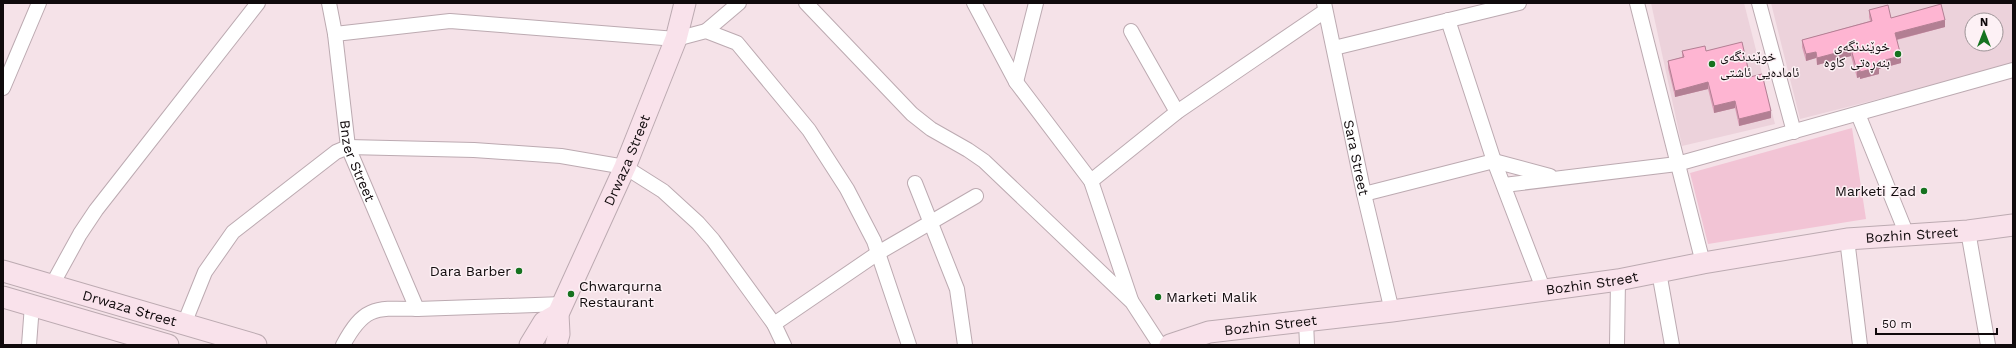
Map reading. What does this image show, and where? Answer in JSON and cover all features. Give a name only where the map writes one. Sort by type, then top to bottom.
[{"type":"street","points":[[3,88],[39,3]]},
{"type":"street","points":[[52,285],[80,234],[96,210],[258,3]]},
{"type":"street","name":"Bnzer Street","points":[[329,3],[335,34],[348,148],[417,309]]},
{"type":"street","name":"Drwaza Street","points":[[556,345],[559,334],[560,309],[625,167],[676,39],[685,3]]},
{"type":"street","points":[[335,34],[450,21],[676,39],[706,31],[739,3]]},
{"type":"street","points":[[806,3],[912,114],[931,129],[978,156],[1132,302],[1160,345]]},
{"type":"street","points":[[974,3],[1016,82],[1091,181],[1132,302]]},
{"type":"street","points":[[1016,82],[1036,3]]},
{"type":"street","points":[[1334,48],[1519,3]]},
{"type":"street","points":[[1637,3],[1676,164],[1703,263]]},
{"type":"street","points":[[1759,3],[1794,132]]},
{"type":"street","points":[[1091,181],[1177,112],[1325,7]]},
{"type":"street","name":"Sara Street","points":[[1325,7],[1364,194],[1392,311]]},
{"type":"street","points":[[1448,20],[1494,161],[1544,291]]},
{"type":"street","points":[[706,31],[737,43],[809,130],[847,189],[878,253],[909,345]]},
{"type":"street","points":[[1131,31],[1177,112]]},
{"type":"street","points":[[1504,185],[1676,164],[2013,70]]},
{"type":"street","points":[[1858,114],[1907,236]]},
{"type":"street","points":[[184,324],[205,272],[223,244],[233,232],[336,152],[348,148],[421,148],[561,156],[625,167],[663,191],[698,223],[774,324],[784,345]]},
{"type":"street","points":[[1364,194],[1494,161],[1558,178]]},
{"type":"street","points":[[915,183],[932,222],[957,289],[965,345]]},
{"type":"street","points":[[774,324],[878,253],[976,196]]},
{"type":"street","name":"Bozhin Street","points":[[1170,345],[1306,321],[1392,311],[1618,280],[1703,263],[1847,239],[1968,231],[2013,225]]},
{"type":"street","points":[[1968,231],[1988,345]]},
{"type":"street","points":[[1847,239],[1860,345]]},
{"type":"street","name":"Drwaza Street","points":[[3,271],[256,345]]},
{"type":"street","points":[[1659,272],[1672,345]]},
{"type":"street","points":[[1617,345],[1618,280]]},
{"type":"street","name":"Drwaza Street","points":[[3,297],[167,345]]},
{"type":"street","points":[[30,345],[32,306]]},
{"type":"street","points":[[343,345],[361,318],[371,311],[394,308],[560,309]]},
{"type":"street","points":[[530,345],[544,322],[560,309]]},
{"type":"street","points":[[1306,321],[1307,345]]},
{"type":"shaded area","name":"خوێندنگەی ئامادەیی ئاشتی","points":[[1651,3],[1744,3],[1775,124],[1682,146]]},
{"type":"shaded area","name":"خوێندنگەی بنەڕەتی کاوە","points":[[1771,3],[2013,3],[2013,65],[1800,119]]},
{"type":"shaded area","points":[[1852,128],[1866,219],[1708,244],[1690,173]]},
{"type":"building","points":[[1941,4],[1945,20],[1895,33],[1901,56],[1877,62],[1879,67],[1860,72],[1860,70],[1857,71],[1851,49],[1817,58],[1816,52],[1806,54],[1802,40],[1872,21],[1869,10],[1888,5],[1891,18]]},
{"type":"building","points":[[1742,42],[1750,77],[1762,74],[1771,111],[1739,119],[1735,101],[1714,106],[1708,82],[1675,91],[1668,61],[1684,57],[1682,51],[1705,46],[1706,51]]},
{"type":"place","name":"خوێندنگەی بنەڕەتی کاوە","points":[[1898,54]]},
{"type":"place","name":"خوێندنگەی ئامادەیی ئاشتی","points":[[1712,64]]},
{"type":"place","name":"Marketi Zad","points":[[1924,191]]},
{"type":"place","name":"Dara Barber","points":[[519,271]]},
{"type":"place","name":"Chwarqurna Restaurant","points":[[571,294]]},
{"type":"place","name":"Marketi Malik","points":[[1158,297]]}]
